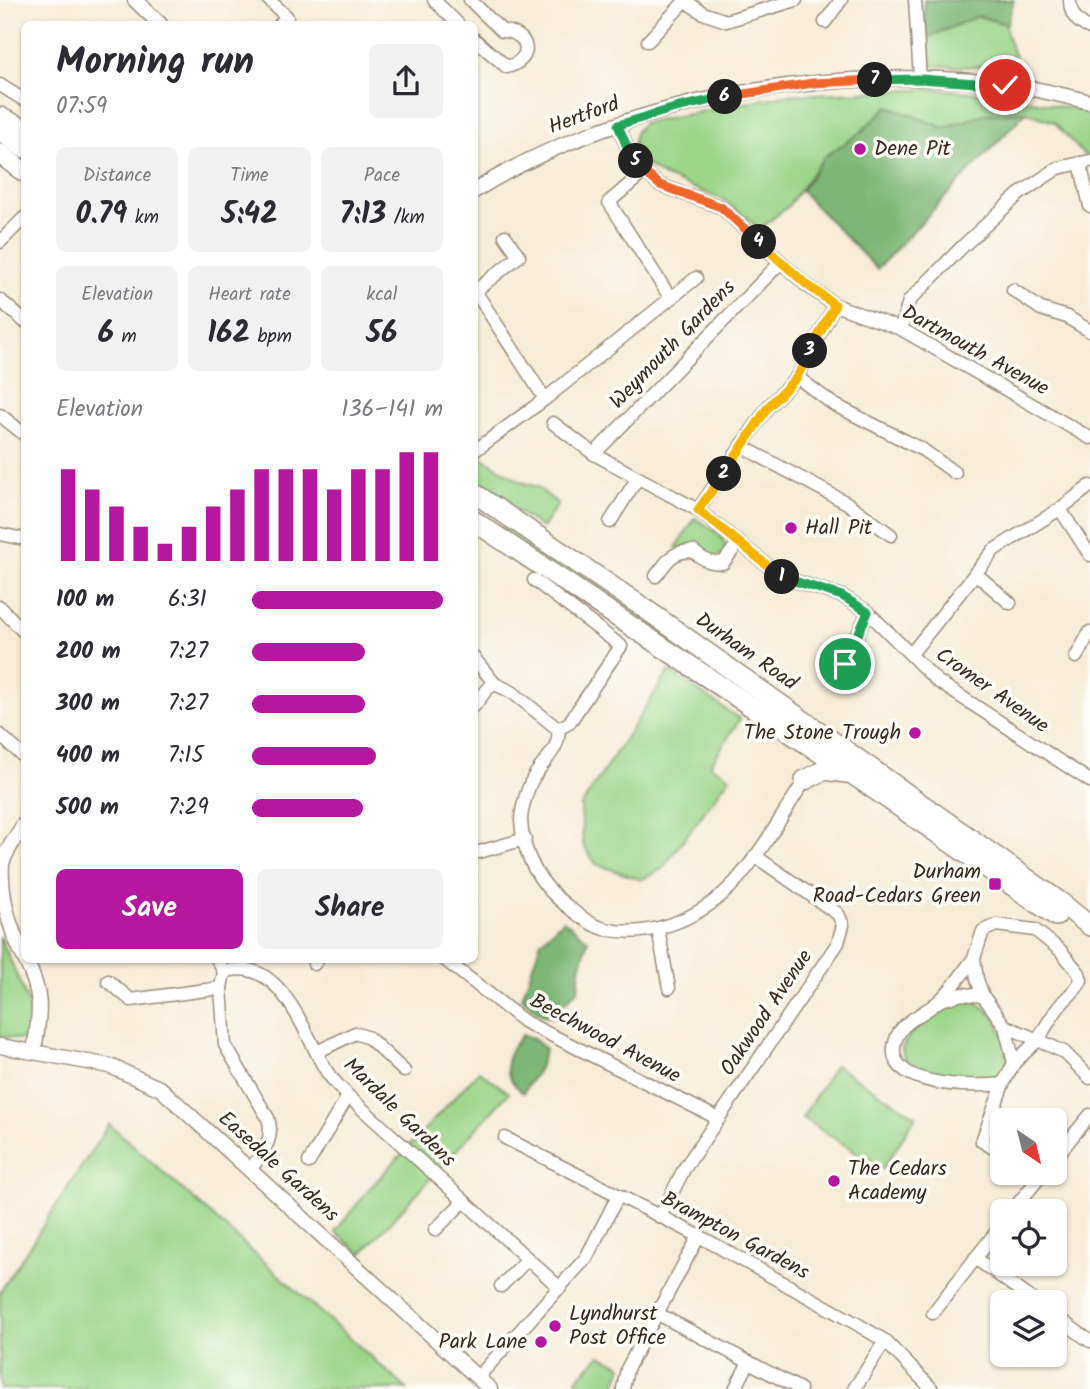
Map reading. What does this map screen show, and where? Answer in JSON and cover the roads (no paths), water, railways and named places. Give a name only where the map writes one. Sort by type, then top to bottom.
[{"type":"main road","points":[[0,117],[21,128]]},
{"type":"main road","points":[[0,131],[21,146]]},
{"type":"main road","points":[[0,154],[21,170]]},
{"type":"main road","name":"Durham Road","points":[[478,497],[644,608],[1060,902],[1090,926]]},
{"type":"main road","name":"Durham Road","points":[[478,524],[861,780],[1065,922],[1090,936]]},
{"type":"main road","points":[[797,737],[810,756],[805,780]]},
{"type":"main road","points":[[805,780],[825,770],[841,771],[861,780]]},
{"type":"street","points":[[135,0],[157,21]]},
{"type":"street","points":[[269,0],[287,17],[283,21]]},
{"type":"street","points":[[434,0],[452,21]]},
{"type":"street","points":[[470,0],[502,31],[510,31],[520,36],[526,46],[525,54],[523,60],[507,67],[478,42]]},
{"type":"street","points":[[648,41],[685,1],[703,13],[726,20],[794,0]]},
{"type":"street","points":[[825,22],[841,0]]},
{"type":"street","points":[[915,0],[920,79]]},
{"type":"street","points":[[1070,0],[1075,18],[1090,27]]},
{"type":"street","name":"Hertford","points":[[478,189],[545,153],[618,125],[675,108],[736,95],[824,82],[920,79],[1020,86],[1090,102]]},
{"type":"street","points":[[0,85],[21,98]]},
{"type":"street","name":"Dartmouth Avenue","points":[[618,125],[627,147],[644,172],[660,185],[721,207],[780,262],[835,305],[901,329],[1090,438]]},
{"type":"street","points":[[901,329],[909,301],[1018,195],[1058,168],[1085,162],[1090,206]]},
{"type":"street","points":[[644,172],[609,202],[671,299]]},
{"type":"street","points":[[0,242],[21,221]]},
{"type":"street","points":[[478,289],[519,256],[505,236]]},
{"type":"street","name":"Weymouth Gardens","points":[[594,454],[780,262]]},
{"type":"street","points":[[478,448],[545,399],[696,278]]},
{"type":"street","points":[[1013,290],[1041,309],[1067,317],[1090,331]]},
{"type":"street","points":[[478,296],[545,399]]},
{"type":"street","points":[[0,300],[21,318]]},
{"type":"street","points":[[698,510],[768,407],[797,377],[835,305]]},
{"type":"street","points":[[797,377],[833,404],[923,450],[955,473]]},
{"type":"street","points":[[0,415],[21,430]]},
{"type":"street","name":"Cromer Avenue","points":[[553,423],[594,454],[698,510],[782,577],[842,596],[868,612],[937,681],[1090,781]]},
{"type":"street","points":[[743,447],[847,503],[891,535]]},
{"type":"street","points":[[610,522],[637,479]]},
{"type":"street","points":[[911,654],[994,550],[1060,509],[1090,486]]},
{"type":"street","points":[[1060,509],[1090,555]]},
{"type":"street","points":[[0,534],[21,538]]},
{"type":"street","points":[[656,576],[669,558],[680,551],[693,551],[702,559],[723,563],[738,543]]},
{"type":"street","points":[[975,573],[1010,603]]},
{"type":"street","points":[[534,580],[621,646],[569,723],[558,729]]},
{"type":"street","points":[[0,607],[21,629]]},
{"type":"street","points":[[835,682],[868,612]]},
{"type":"street","points":[[1076,657],[1090,632]]},
{"type":"street","points":[[478,663],[495,684],[512,692],[558,729],[559,740],[532,781],[527,794],[521,819],[524,839],[530,860],[540,879],[554,896],[574,912],[607,929],[658,929],[683,920],[715,900],[735,882],[755,856],[805,780]]},
{"type":"street","points":[[478,701],[495,684]]},
{"type":"street","points":[[0,735],[21,754]]},
{"type":"street","points":[[21,829],[3,861],[0,887],[4,911],[21,949]]},
{"type":"street","points":[[480,852],[524,839]]},
{"type":"street","name":"Oakwood Avenue","points":[[660,1217],[684,1169],[838,943],[843,925],[838,914],[755,856]]},
{"type":"street","points":[[994,1108],[1014,1063],[1038,1040],[1064,1000],[1086,981],[1060,950],[1035,930],[1004,925],[989,926],[978,940],[974,958],[977,979],[983,996],[1005,1026],[1014,1063]]},
{"type":"street","points":[[658,929],[669,988]]},
{"type":"street","points":[[974,958],[941,1000],[905,1026],[896,1039],[895,1052],[899,1064],[911,1075],[939,1084],[1003,1084]]},
{"type":"street","points":[[27,963],[38,989],[40,1011],[34,1051]]},
{"type":"street","points":[[219,963],[224,972],[221,988],[225,1045],[268,1118],[271,1129],[267,1145],[250,1170]]},
{"type":"street","name":"Beechwood Avenue","points":[[449,963],[525,1022],[719,1119]]},
{"type":"street","name":"Mardale Gardens","points":[[224,972],[238,967],[259,973],[274,983],[286,996],[328,1074],[348,1096],[560,1288]]},
{"type":"street","points":[[108,981],[131,1000],[221,988]]},
{"type":"street","points":[[941,1000],[962,994],[983,996]]},
{"type":"street","points":[[1005,1026],[1064,1052],[1090,1079]]},
{"type":"street","points":[[317,1052],[355,1033],[369,1038],[404,1071]]},
{"type":"street","name":"Easedale Gardens","points":[[0,1046],[110,1066],[160,1089],[489,1389]]},
{"type":"street","points":[[309,1163],[348,1096]]},
{"type":"street","points":[[1068,1142],[1090,1115]]},
{"type":"street","points":[[990,1119],[982,1141],[990,1146]]},
{"type":"street","name":"Brampton Gardens","points":[[505,1138],[699,1236],[885,1341],[932,1389]]},
{"type":"street","points":[[1022,1199],[1033,1185]]},
{"type":"street","points":[[478,1377],[586,1258],[618,1196]]},
{"type":"street","points":[[435,1230],[463,1202]]},
{"type":"street","points":[[623,1389],[627,1369],[699,1236]]},
{"type":"street","points":[[933,1313],[990,1239]]},
{"type":"street","points":[[975,1258],[1019,1290]]},
{"type":"street","points":[[501,1286],[527,1259]]},
{"type":"street","points":[[657,1314],[800,1389]]},
{"type":"street","points":[[1067,1325],[1090,1341]]},
{"type":"street","points":[[854,1389],[885,1341]]},
{"type":"street","points":[[735,1389],[749,1362]]},
{"type":"place","name":"Dene Pit","points":[[860,149]]},
{"type":"place","name":"Hall Pit","points":[[791,528]]},
{"type":"place","name":"The Stone Trough","points":[[915,733]]},
{"type":"place","name":"Durham Road-Cedars Green","points":[[995,884]]},
{"type":"place","name":"The Cedars Academy","points":[[834,1181]]},
{"type":"place","name":"Lyndhurst Post Office","points":[[555,1326]]},
{"type":"place","name":"Park Lane","points":[[541,1342]]}]
